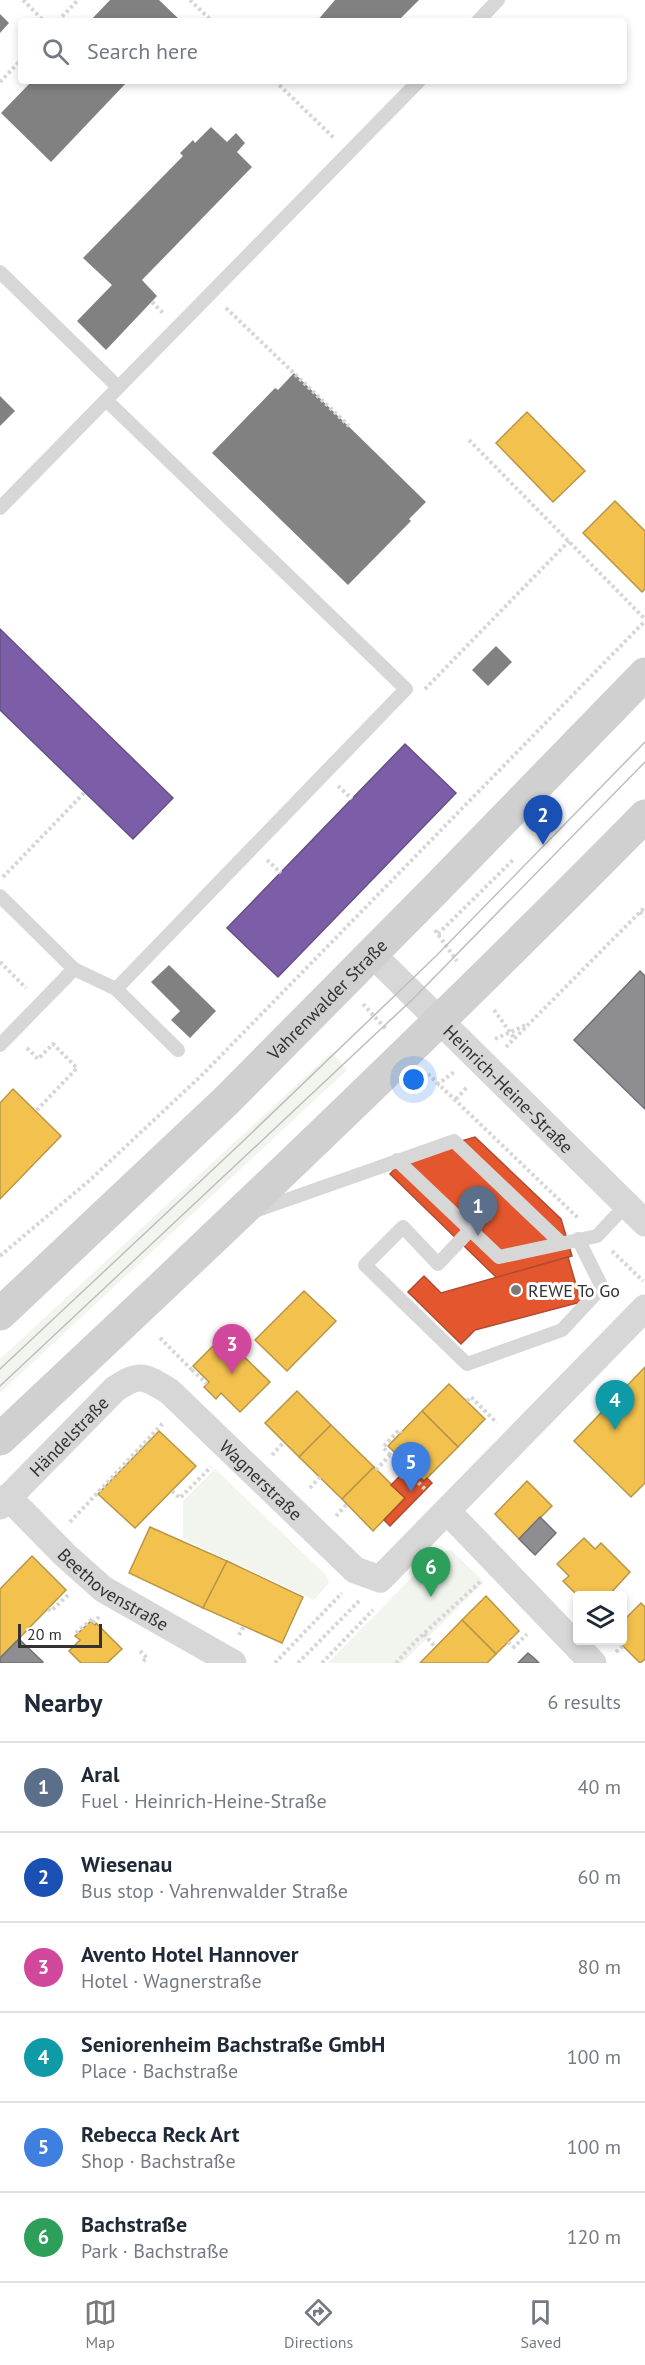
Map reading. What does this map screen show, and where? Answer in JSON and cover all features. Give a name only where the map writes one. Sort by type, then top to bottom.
[{"type":"main road","name":"Vahrenwalder Straße","points":[[0,1314],[227,1100],[645,674]]},
{"type":"main road","points":[[0,1439],[489,974],[645,816]]},
{"type":"street","name":"Heinrich-Heine-Straße","points":[[372,954],[645,1224]]},
{"type":"street","points":[[373,1587],[441,1505],[645,1308]]},
{"type":"street","name":"Händelstraße","points":[[4,1502],[115,1389],[131,1378],[144,1377]]},
{"type":"street","name":"Wagnerstraße","points":[[144,1377],[169,1391],[373,1587]]},
{"type":"street","name":"Beethovenstraße","points":[[4,1502],[103,1589],[233,1663]]},
{"type":"street","points":[[441,1505],[605,1657]]},
{"type":"lane","points":[[481,18],[498,0]]},
{"type":"lane","points":[[0,508],[416,84]]},
{"type":"lane","points":[[0,272],[118,387]]},
{"type":"lane","points":[[106,400],[406,689],[116,989]]},
{"type":"lane","points":[[0,896],[74,969],[116,989],[178,1050]]},
{"type":"lane","points":[[0,1046],[74,969]]},
{"type":"lane","points":[[236,1217],[454,1141],[561,1243]]},
{"type":"lane","points":[[397,1160],[499,1257],[597,1236],[626,1205]]},
{"type":"lane","points":[[471,1230],[438,1263],[403,1227],[365,1265],[467,1364],[562,1330],[602,1287],[578,1239]]},
{"type":"path","points":[[23,0],[41,18]]},
{"type":"path","points":[[61,18],[78,0]]},
{"type":"path","points":[[190,0],[209,18]]},
{"type":"path","points":[[0,82],[18,63]]},
{"type":"path","points":[[278,84],[349,152]]},
{"type":"path","points":[[211,292],[349,426]]},
{"type":"path","points":[[0,1256],[90,1180],[202,1074],[645,620],[469,440]]},
{"type":"path","points":[[552,559],[569,542]]},
{"type":"path","points":[[0,880],[85,792]]},
{"type":"path","points":[[460,965],[438,934],[514,859]]},
{"type":"path","points":[[527,1024],[645,907]]},
{"type":"path","points":[[640,912],[645,916]]},
{"type":"path","points":[[317,955],[437,1085],[456,1099],[645,1284]]},
{"type":"path","points":[[0,962],[41,1003]]},
{"type":"path","points":[[12,1033],[38,1059],[53,1044],[77,1068],[36,1111]]},
{"type":"path","points":[[160,1338],[192,1370]]},
{"type":"path","points":[[467,1401],[471,1397],[501,1428]]},
{"type":"path","points":[[64,1529],[171,1414]]},
{"type":"path","points":[[401,1432],[399,1430],[382,1447],[441,1505]]},
{"type":"path","points":[[267,1459],[284,1442]]},
{"type":"path","points":[[376,1470],[390,1455]]},
{"type":"path","points":[[172,1491],[180,1498],[218,1460]]},
{"type":"path","points":[[307,1491],[320,1477]]},
{"type":"path","points":[[331,1521],[347,1504]]},
{"type":"path","points":[[396,1663],[482,1580]]},
{"type":"path","points":[[275,1663],[349,1586]]},
{"type":"path","points":[[298,1663],[373,1587]]},
{"type":"path","points":[[48,1609],[51,1611],[59,1604]]},
{"type":"path","points":[[321,1663],[373,1611]]},
{"type":"path","points":[[76,1633],[93,1616],[97,1619],[93,1623]]},
{"type":"path","points":[[508,1642],[514,1647],[533,1628]]},
{"type":"path","points":[[424,1634],[435,1647]]},
{"type":"path","points":[[605,1657],[623,1646]]},
{"type":"path","points":[[140,1651],[147,1658],[142,1662]]},
{"type":"shaded area","points":[[332,1052],[347,1070],[0,1393],[0,1359]]},
{"type":"shaded area","points":[[215,1469],[327,1576],[329,1583],[314,1600],[183,1539],[183,1501]]},
{"type":"shaded area","points":[[451,1550],[484,1582],[402,1663],[328,1663],[437,1552]]},
{"type":"building: Homes","points":[[527,412],[585,471],[553,502],[496,443]]},
{"type":"building: Homes","points":[[615,501],[645,531],[645,589],[642,592],[583,533]]},
{"type":"building: Homes","points":[[13,1089],[61,1136],[0,1199],[0,1103]]},
{"type":"building: Homes","points":[[304,1291],[336,1321],[287,1371],[255,1340]]},
{"type":"building: Homes","points":[[223,1336],[270,1382],[240,1412],[221,1393],[216,1399],[204,1387],[209,1382],[193,1366]]},
{"type":"building: Homes","points":[[645,1367],[645,1483],[631,1497],[574,1441]]},
{"type":"building: Homes","points":[[449,1384],[485,1419],[458,1447],[422,1411]]},
{"type":"building: Homes","points":[[297,1391],[331,1425],[299,1457],[265,1423]]},
{"type":"building: Homes","points":[[422,1411],[458,1447],[424,1481],[388,1446]]},
{"type":"building: Homes","points":[[331,1425],[374,1467],[342,1499],[299,1457]]},
{"type":"building: Homes","points":[[159,1431],[196,1466],[135,1528],[98,1494]]},
{"type":"building: Homes","points":[[374,1467],[405,1498],[373,1531],[342,1499]]},
{"type":"building: Homes","points":[[527,1481],[552,1506],[519,1539],[495,1514]]},
{"type":"building: Homes","points":[[150,1527],[227,1561],[203,1608],[129,1573]]},
{"type":"building: Homes","points":[[584,1538],[595,1549],[601,1543],[630,1572],[613,1591],[573,1591],[563,1581],[569,1576],[557,1564]]},
{"type":"building: Homes","points":[[32,1556],[66,1590],[0,1658],[0,1589]]},
{"type":"building: Homes","points":[[227,1561],[303,1597],[282,1643],[203,1608]]},
{"type":"building: Homes","points":[[486,1596],[519,1631],[496,1654],[462,1620]]},
{"type":"building: Homes","points":[[641,1603],[645,1607],[645,1659],[640,1663],[622,1645],[627,1645],[627,1617]]},
{"type":"building: Homes","points":[[462,1620],[496,1654],[487,1663],[420,1663]]},
{"type":"building: Homes","points":[[91,1621],[95,1625],[96,1623],[122,1649],[107,1663],[81,1663],[69,1651],[80,1640],[75,1636]]},
{"type":"building: Shops","points":[[475,1137],[561,1219],[572,1256],[497,1278],[390,1174],[406,1157]]},
{"type":"building: Shops","points":[[568,1257],[581,1302],[475,1330],[461,1344],[408,1292],[424,1276],[441,1293]]},
{"type":"building: Shops","points":[[409,1467],[424,1481],[427,1478],[432,1483],[390,1526],[384,1520],[405,1498],[391,1485]]},
{"type":"building: Offices","points":[[0,629],[173,798],[133,839],[0,710]]},
{"type":"building: Offices","points":[[405,744],[456,793],[278,977],[227,928]]},
{"type":"building: Industry","points":[[640,971],[645,976],[645,1109],[574,1040]]},
{"type":"building: Industry","points":[[540,1517],[556,1533],[535,1555],[519,1539]]},
{"type":"building: Industry","points":[[19,1639],[42,1663],[0,1663],[0,1658]]},
{"type":"building: Industry","points":[[528,1653],[535,1659],[539,1663],[518,1663]]},
{"type":"building: Other","points":[[110,0],[159,0],[178,18],[93,18]]},
{"type":"building: Other","points":[[335,0],[419,0],[401,18],[320,18]]},
{"type":"building: Other","points":[[0,14],[9,23],[0,33]]},
{"type":"building: Other","points":[[29,84],[125,84],[51,162],[1,113]]},
{"type":"building: Other","points":[[211,127],[227,142],[236,133],[245,143],[237,152],[252,167],[142,280],[157,296],[106,350],[77,321],[112,285],[83,258],[183,156],[180,153],[193,140],[195,143]]},
{"type":"building: Other","points":[[294,373],[426,502],[409,519],[411,521],[348,585],[212,453],[275,388],[278,390]]},
{"type":"building: Other","points":[[0,396],[15,411],[0,426]]},
{"type":"building: Other","points":[[496,646],[512,662],[488,686],[472,670]]},
{"type":"building: Other","points":[[169,965],[216,1011],[190,1038],[171,1020],[180,1011],[151,982]]},
{"type":"tram line","points":[[0,1369],[436,956],[645,742]]},
{"type":"tram line","points":[[0,1386],[415,997],[645,762]]},
{"type":"place","name":"Wiesenau","points":[[543,845]]},
{"type":"place","name":"Aral","points":[[478,1236]]},
{"type":"place","name":"REWE To Go","points":[[516,1290]]},
{"type":"place","name":"Avento Hotel Hannover","points":[[232,1374]]},
{"type":"place","name":"Seniorenheim Bachstraße GmbH","points":[[615,1430]]},
{"type":"place","name":"Rebecca Reck Art","points":[[411,1492]]},
{"type":"place","name":"Bachstraße","points":[[431,1597]]}]
